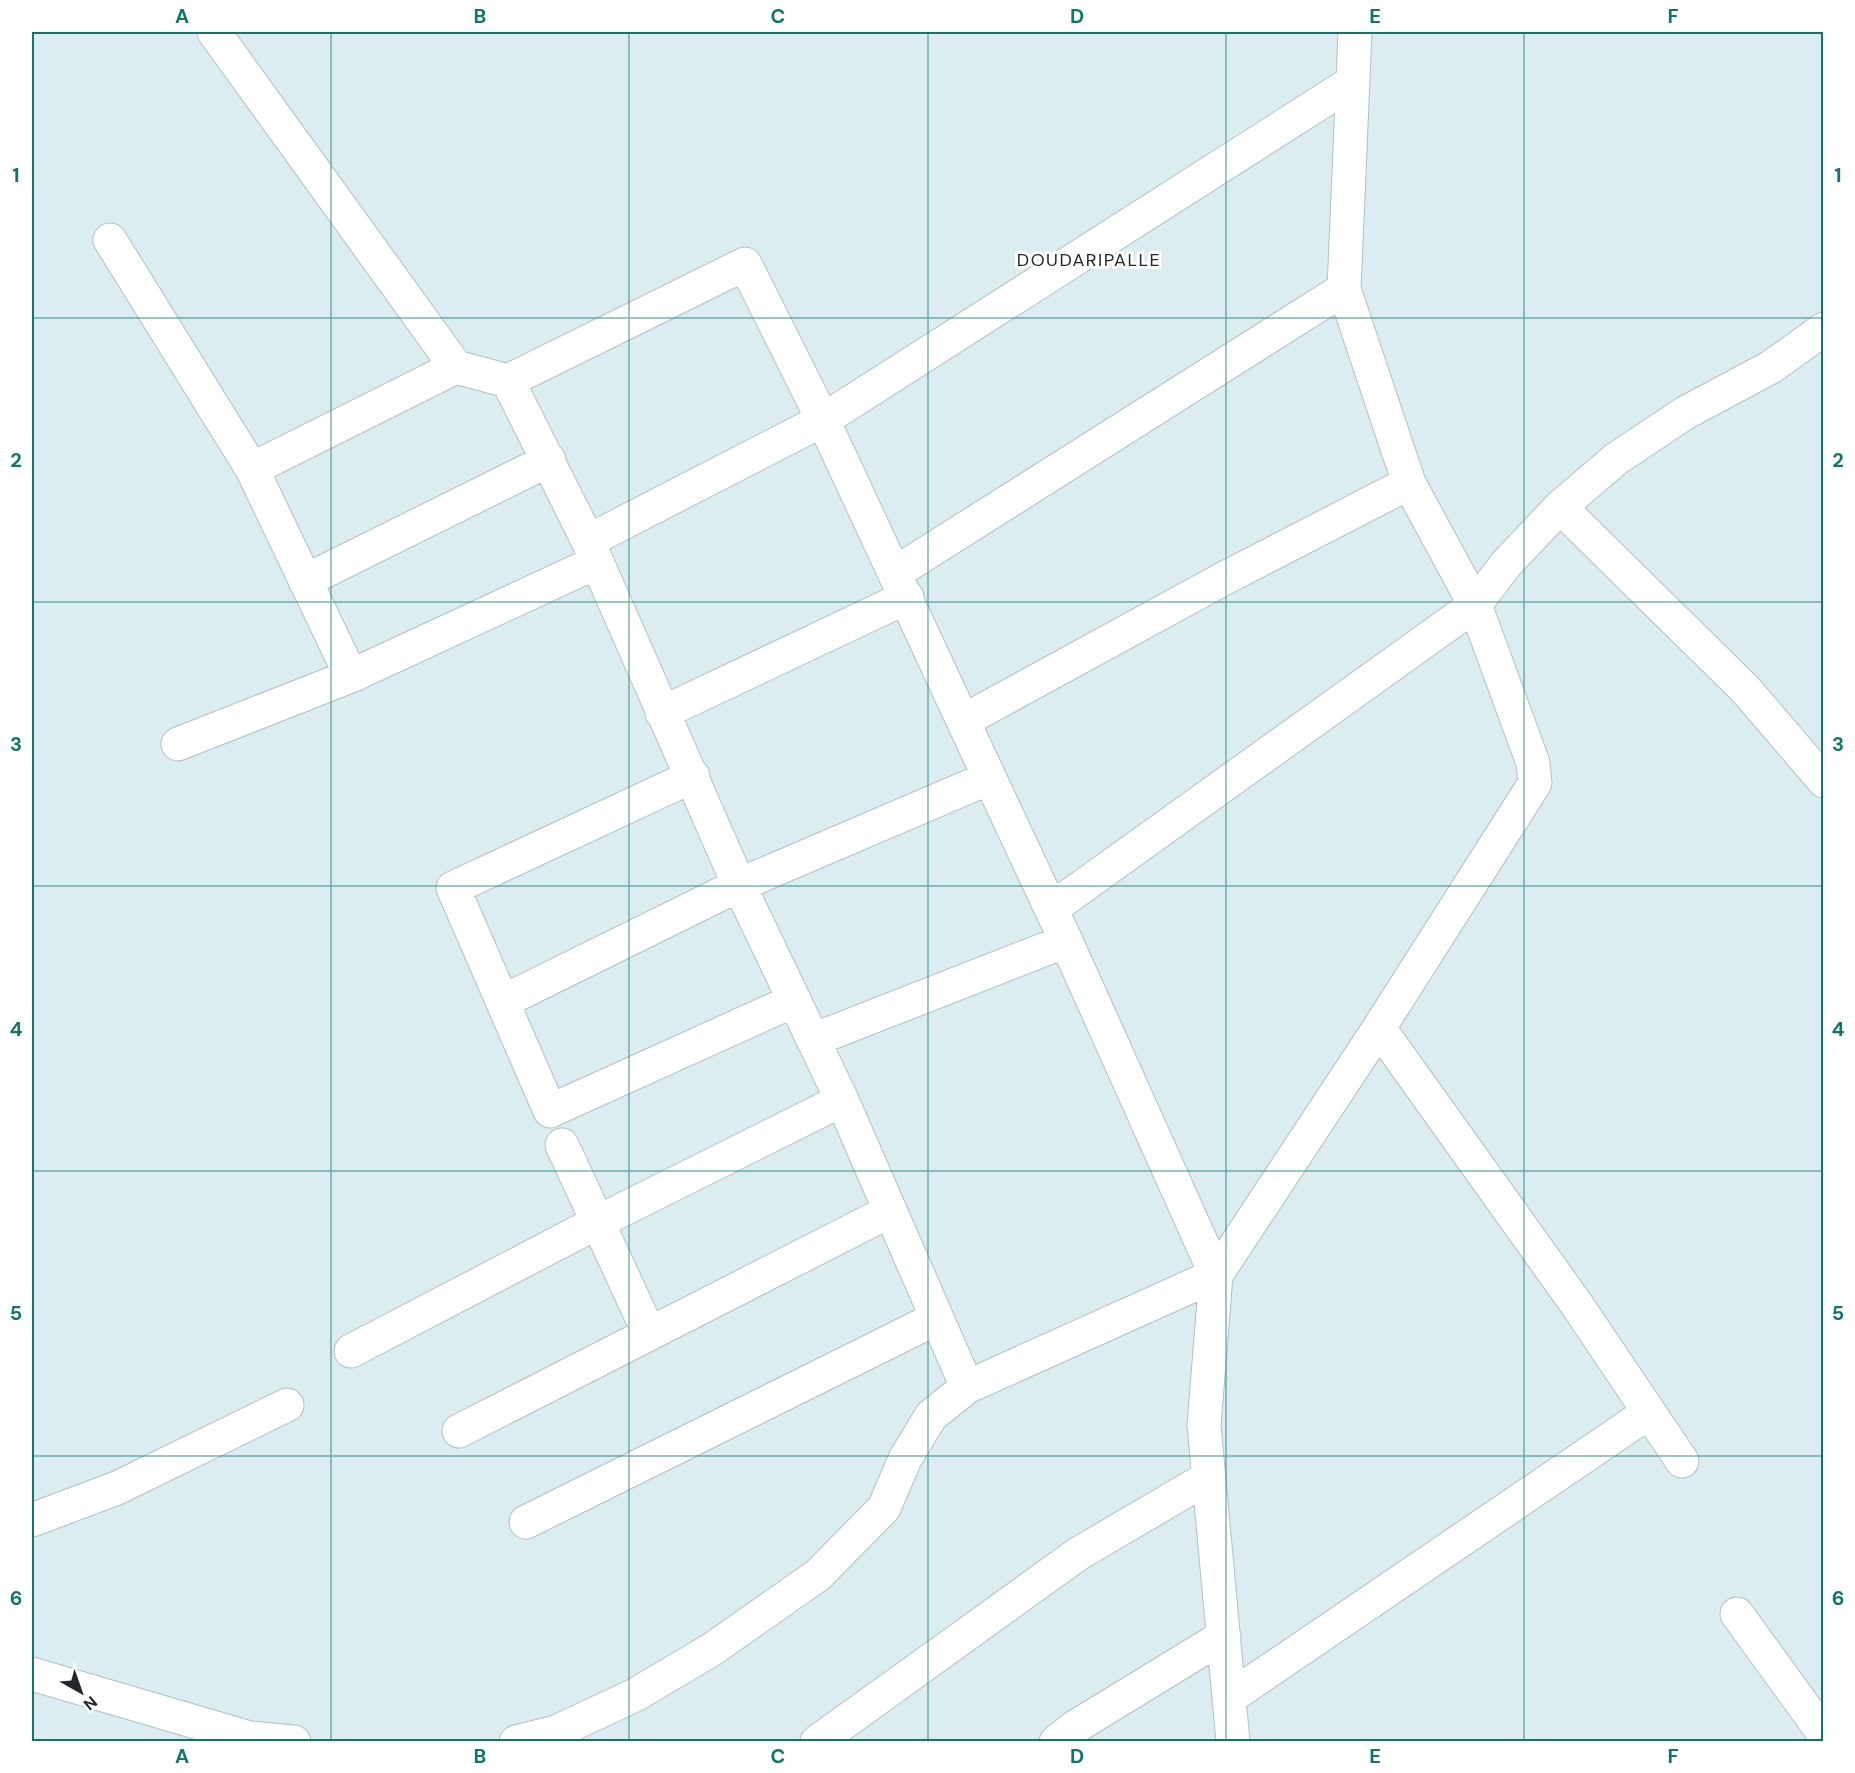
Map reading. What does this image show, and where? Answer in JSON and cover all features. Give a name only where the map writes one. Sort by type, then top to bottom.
[{"type":"street","points":[[214,32],[456,367],[508,381],[745,264],[823,420],[901,585],[1066,941],[1216,1275],[1204,1425],[1233,1742]]},
{"type":"street","points":[[516,1742],[556,1732],[635,1695],[711,1650],[818,1575],[884,1508],[905,1459],[931,1416],[967,1387],[1216,1275],[1379,1028],[1535,783],[1533,763],[1475,605],[1408,483],[1344,289],[1351,83],[1355,32]]},
{"type":"street","points":[[178,744],[351,676],[593,552],[823,420],[1351,83]]},
{"type":"street","points":[[110,240],[252,469],[351,676]]},
{"type":"street","points":[[662,713],[901,585],[1344,289]]},
{"type":"street","points":[[1051,909],[1475,605],[1506,564],[1560,507],[1616,459],[1684,413],[1771,367],[1824,329]]},
{"type":"street","points":[[252,469],[456,367]]},
{"type":"street","points":[[508,381],[593,552],[739,885],[842,1100],[967,1387]]},
{"type":"street","points":[[305,581],[549,460]]},
{"type":"street","points":[[963,721],[1223,579],[1408,483]]},
{"type":"street","points":[[1560,507],[1746,690],[1824,782]]},
{"type":"street","points":[[693,776],[453,888],[550,1111],[793,1001]]},
{"type":"street","points":[[504,1001],[739,885],[989,778]]},
{"type":"street","points":[[813,1040],[1066,941]]},
{"type":"street","points":[[1379,1028],[1577,1305],[1682,1461]]},
{"type":"street","points":[[351,1350],[598,1222],[842,1100]]},
{"type":"street","points":[[562,1145],[649,1333]]},
{"type":"street","points":[[459,1431],[890,1211]]},
{"type":"street","points":[[526,1522],[937,1318]]},
{"type":"street","points":[[32,1520],[117,1488],[287,1405]]},
{"type":"street","points":[[1229,1698],[1648,1413]]},
{"type":"street","points":[[817,1742],[1078,1554],[1209,1477]]},
{"type":"street","points":[[1737,1614],[1824,1734]]},
{"type":"street","points":[[1056,1742],[1075,1727],[1224,1636]]},
{"type":"street","points":[[32,1674],[250,1738],[294,1742]]},
{"type":"district","name":"DOUDARIPALLE","points":[[1089,260]]}]
